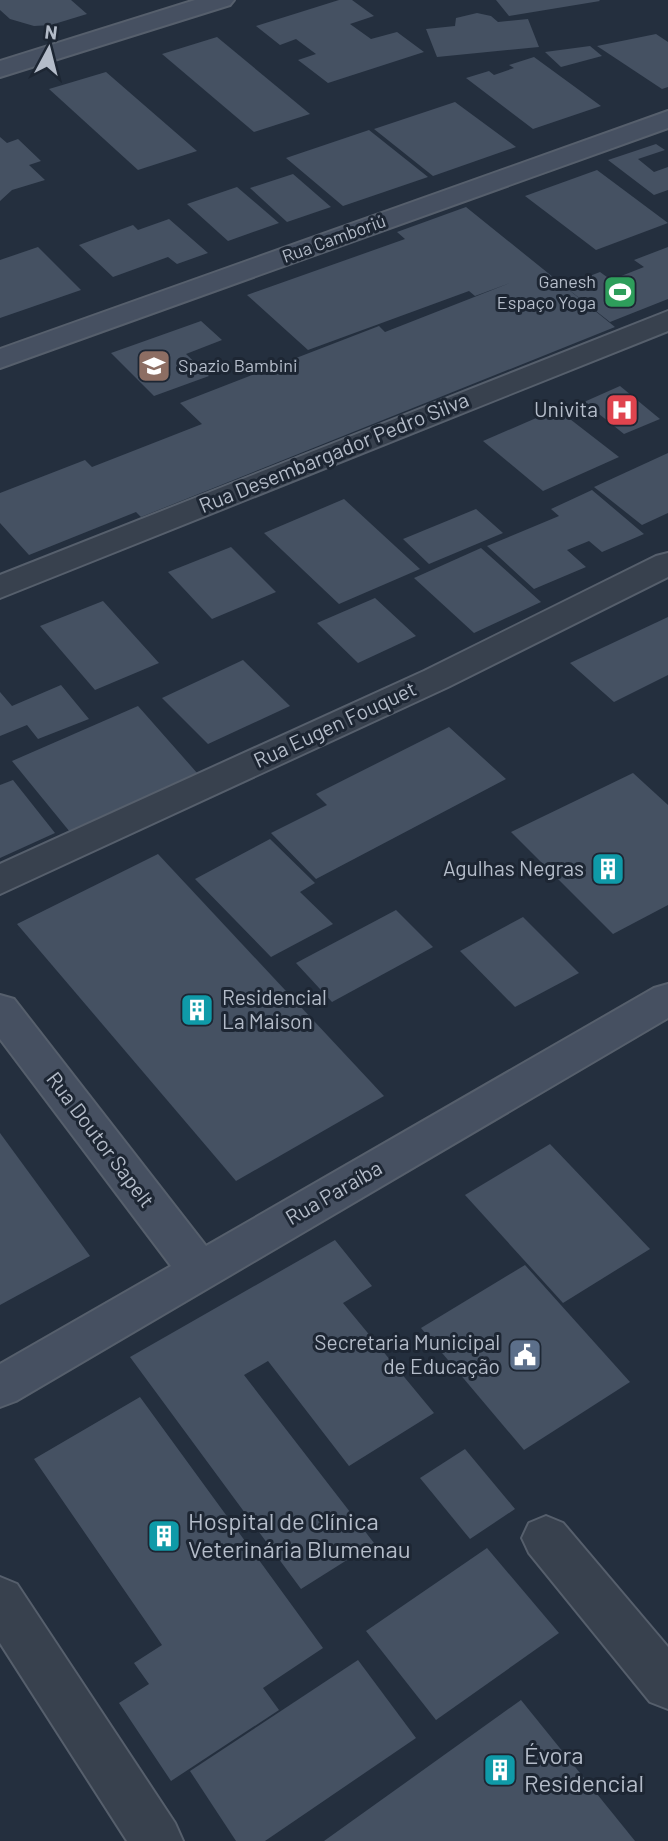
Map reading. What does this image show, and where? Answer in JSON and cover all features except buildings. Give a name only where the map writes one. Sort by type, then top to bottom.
[{"type":"street","points":[[0,69],[221,0]]},
{"type":"street","name":"Rua Camboriú","points":[[0,359],[668,118]]},
{"type":"street","name":"Rua Desembargador Pedro Silva","points":[[0,587],[668,320]]},
{"type":"street","name":"Rua Eugen Fouquet","points":[[0,880],[436,679],[668,564]]},
{"type":"street","name":"Rua Paraíba","points":[[0,1387],[668,999]]},
{"type":"street","name":"Rua Doutor Sapelt","points":[[0,1010],[200,1271]]},
{"type":"street","points":[[546,1538],[668,1685]]},
{"type":"street","points":[[0,1600],[157,1841]]},
{"type":"place","name":"Ganesh Espaço Yoga","points":[[620,292]]},
{"type":"place","name":"Spazio Bambini","points":[[154,366]]},
{"type":"place","name":"Univita","points":[[622,410]]},
{"type":"place","name":"Agulhas Negras","points":[[608,869]]},
{"type":"place","name":"Residencial La Maison","points":[[197,1010]]},
{"type":"place","name":"Secretaria Municipal de Educação","points":[[525,1355]]},
{"type":"place","name":"Hospital de Clínica Veterinária Blumenau","points":[[164,1536]]},
{"type":"place","name":"Évora Residencial","points":[[500,1770]]}]
